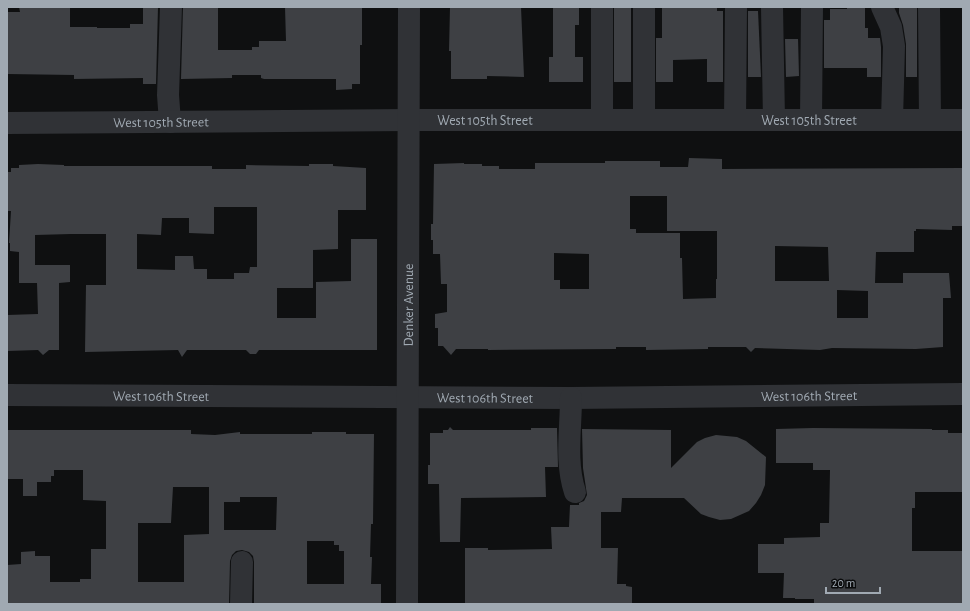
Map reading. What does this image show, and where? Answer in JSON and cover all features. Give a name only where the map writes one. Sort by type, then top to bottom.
[{"type":"street","points":[[170,122],[168,96],[171,7]]},
{"type":"street","name":"Denker Avenue","points":[[407,604],[409,7]]},
{"type":"street","points":[[602,7],[602,120]]},
{"type":"street","points":[[644,7],[644,120]]},
{"type":"street","points":[[735,120],[736,7]]},
{"type":"street","points":[[772,7],[774,120]]},
{"type":"street","points":[[811,120],[812,7]]},
{"type":"street","points":[[882,7],[891,27],[894,46],[892,120]]},
{"type":"street","points":[[929,7],[930,120]]},
{"type":"street","name":"West 105th Street","points":[[7,123],[409,120],[963,120]]},
{"type":"street","name":"West 106th Street","points":[[7,395],[571,398],[963,394]]},
{"type":"street","points":[[571,398],[570,460],[571,479],[575,492]]},
{"type":"street","points":[[241,604],[242,562]]},
{"type":"building","points":[[19,7],[70,7],[70,27],[130,28],[130,24],[143,24],[143,7],[158,7],[156,84],[143,84],[143,78],[74,79],[74,75],[7,74],[8,12],[20,12]]},
{"type":"building","points":[[183,7],[218,7],[218,50],[252,50],[252,47],[259,47],[259,41],[286,41],[285,7],[362,7],[360,84],[352,84],[352,89],[336,90],[336,79],[264,79],[261,78],[261,75],[232,75],[232,78],[181,79]]},
{"type":"building","points":[[450,7],[521,7],[524,77],[487,76],[487,79],[451,79],[451,51],[449,51]]},
{"type":"building","points":[[553,7],[579,7],[579,25],[575,25],[575,57],[583,57],[583,82],[549,82],[549,57],[553,57]]},
{"type":"building","points":[[614,7],[631,7],[631,82],[614,82]]},
{"type":"building","points":[[662,7],[717,7],[717,11],[723,11],[723,82],[707,82],[707,59],[673,60],[673,82],[656,82],[656,38],[662,38]]},
{"type":"building","points":[[847,7],[865,7],[865,28],[868,28],[868,38],[880,38],[881,77],[867,77],[867,68],[824,68],[824,20],[830,20],[830,9],[847,9]]},
{"type":"building","points":[[899,7],[917,7],[917,77],[906,77],[906,44]]},
{"type":"building","points":[[748,11],[758,11],[761,77],[748,77]]},
{"type":"building","points":[[798,38],[799,76],[786,77],[785,39]]},
{"type":"building","points":[[689,158],[722,159],[722,169],[963,168],[963,226],[952,226],[952,230],[916,229],[916,231],[914,231],[914,252],[876,252],[875,283],[903,283],[903,273],[949,273],[951,298],[943,298],[943,347],[916,349],[832,348],[820,350],[755,348],[751,352],[746,347],[646,350],[646,347],[616,347],[616,349],[456,349],[451,355],[443,346],[438,346],[438,328],[435,328],[435,314],[447,312],[447,284],[441,284],[440,254],[433,254],[433,240],[431,240],[431,224],[433,224],[434,164],[464,163],[482,164],[482,166],[499,166],[499,169],[535,169],[535,163],[660,161],[660,167],[688,167]],"holes":[[[630,196],[667,196],[667,231],[717,231],[716,298],[683,299],[680,233],[636,233],[636,229],[630,229]],[[775,246],[828,247],[829,281],[775,281]],[[554,253],[589,254],[589,289],[560,289],[560,280],[554,280]],[[837,290],[868,291],[868,318],[837,318]]]},
{"type":"building","points":[[309,164],[333,164],[333,166],[366,168],[366,210],[338,210],[338,249],[313,250],[313,288],[277,288],[277,318],[316,318],[316,282],[351,281],[351,239],[377,239],[377,350],[259,350],[256,354],[250,354],[246,350],[187,350],[182,357],[178,350],[85,352],[86,285],[106,285],[106,234],[71,234],[35,235],[35,265],[70,265],[70,282],[59,283],[59,350],[49,350],[43,355],[38,350],[7,351],[7,315],[38,314],[37,283],[19,283],[19,252],[10,251],[11,211],[7,211],[7,172],[11,172],[11,168],[19,168],[19,165],[212,166],[212,169],[246,169],[246,165],[309,166]],"holes":[[[214,207],[257,207],[257,267],[250,267],[249,273],[234,273],[234,279],[207,279],[207,269],[194,269],[193,256],[175,256],[175,270],[137,269],[137,234],[161,235],[162,218],[189,218],[189,233],[214,234]]]},
{"type":"building","points":[[450,427],[453,430],[531,430],[531,428],[557,428],[558,467],[545,467],[546,497],[461,498],[460,542],[440,542],[439,484],[428,484],[428,465],[430,465],[430,433],[443,433],[443,430],[448,430]]},
{"type":"building","points":[[582,429],[671,430],[671,468],[697,442],[705,438],[716,435],[737,437],[746,441],[766,457],[765,485],[761,495],[749,511],[731,519],[720,520],[701,514],[684,498],[622,498],[621,512],[601,512],[601,548],[618,548],[617,584],[626,584],[626,586],[632,587],[632,604],[465,604],[465,548],[488,548],[488,550],[552,549],[551,527],[569,527],[570,505],[579,505],[579,503],[584,501],[587,495],[583,468]]},
{"type":"building","points":[[776,429],[932,429],[948,430],[948,433],[963,433],[963,492],[915,492],[915,508],[912,508],[912,551],[963,551],[963,604],[814,604],[814,599],[783,598],[784,573],[758,573],[758,544],[784,544],[784,538],[820,537],[820,523],[829,523],[830,470],[813,470],[813,463],[776,463]]},
{"type":"building","points":[[7,430],[191,430],[191,434],[215,435],[240,432],[240,434],[312,434],[312,432],[346,432],[346,434],[374,434],[373,524],[371,524],[370,557],[372,557],[371,584],[381,584],[381,604],[254,604],[253,556],[249,552],[242,550],[236,551],[232,555],[230,561],[229,604],[7,604],[7,565],[21,564],[21,552],[35,551],[35,556],[50,556],[50,582],[80,582],[80,579],[91,579],[91,549],[106,549],[106,501],[83,500],[83,470],[54,470],[54,476],[51,476],[51,482],[37,482],[37,496],[23,496],[23,479],[7,479]],"holes":[[[173,487],[209,487],[209,534],[184,535],[184,582],[138,582],[138,523],[171,523]],[[240,497],[277,497],[276,530],[224,530],[224,502],[240,502]],[[307,541],[334,541],[334,545],[339,545],[339,551],[344,551],[344,584],[307,584]]]}]
